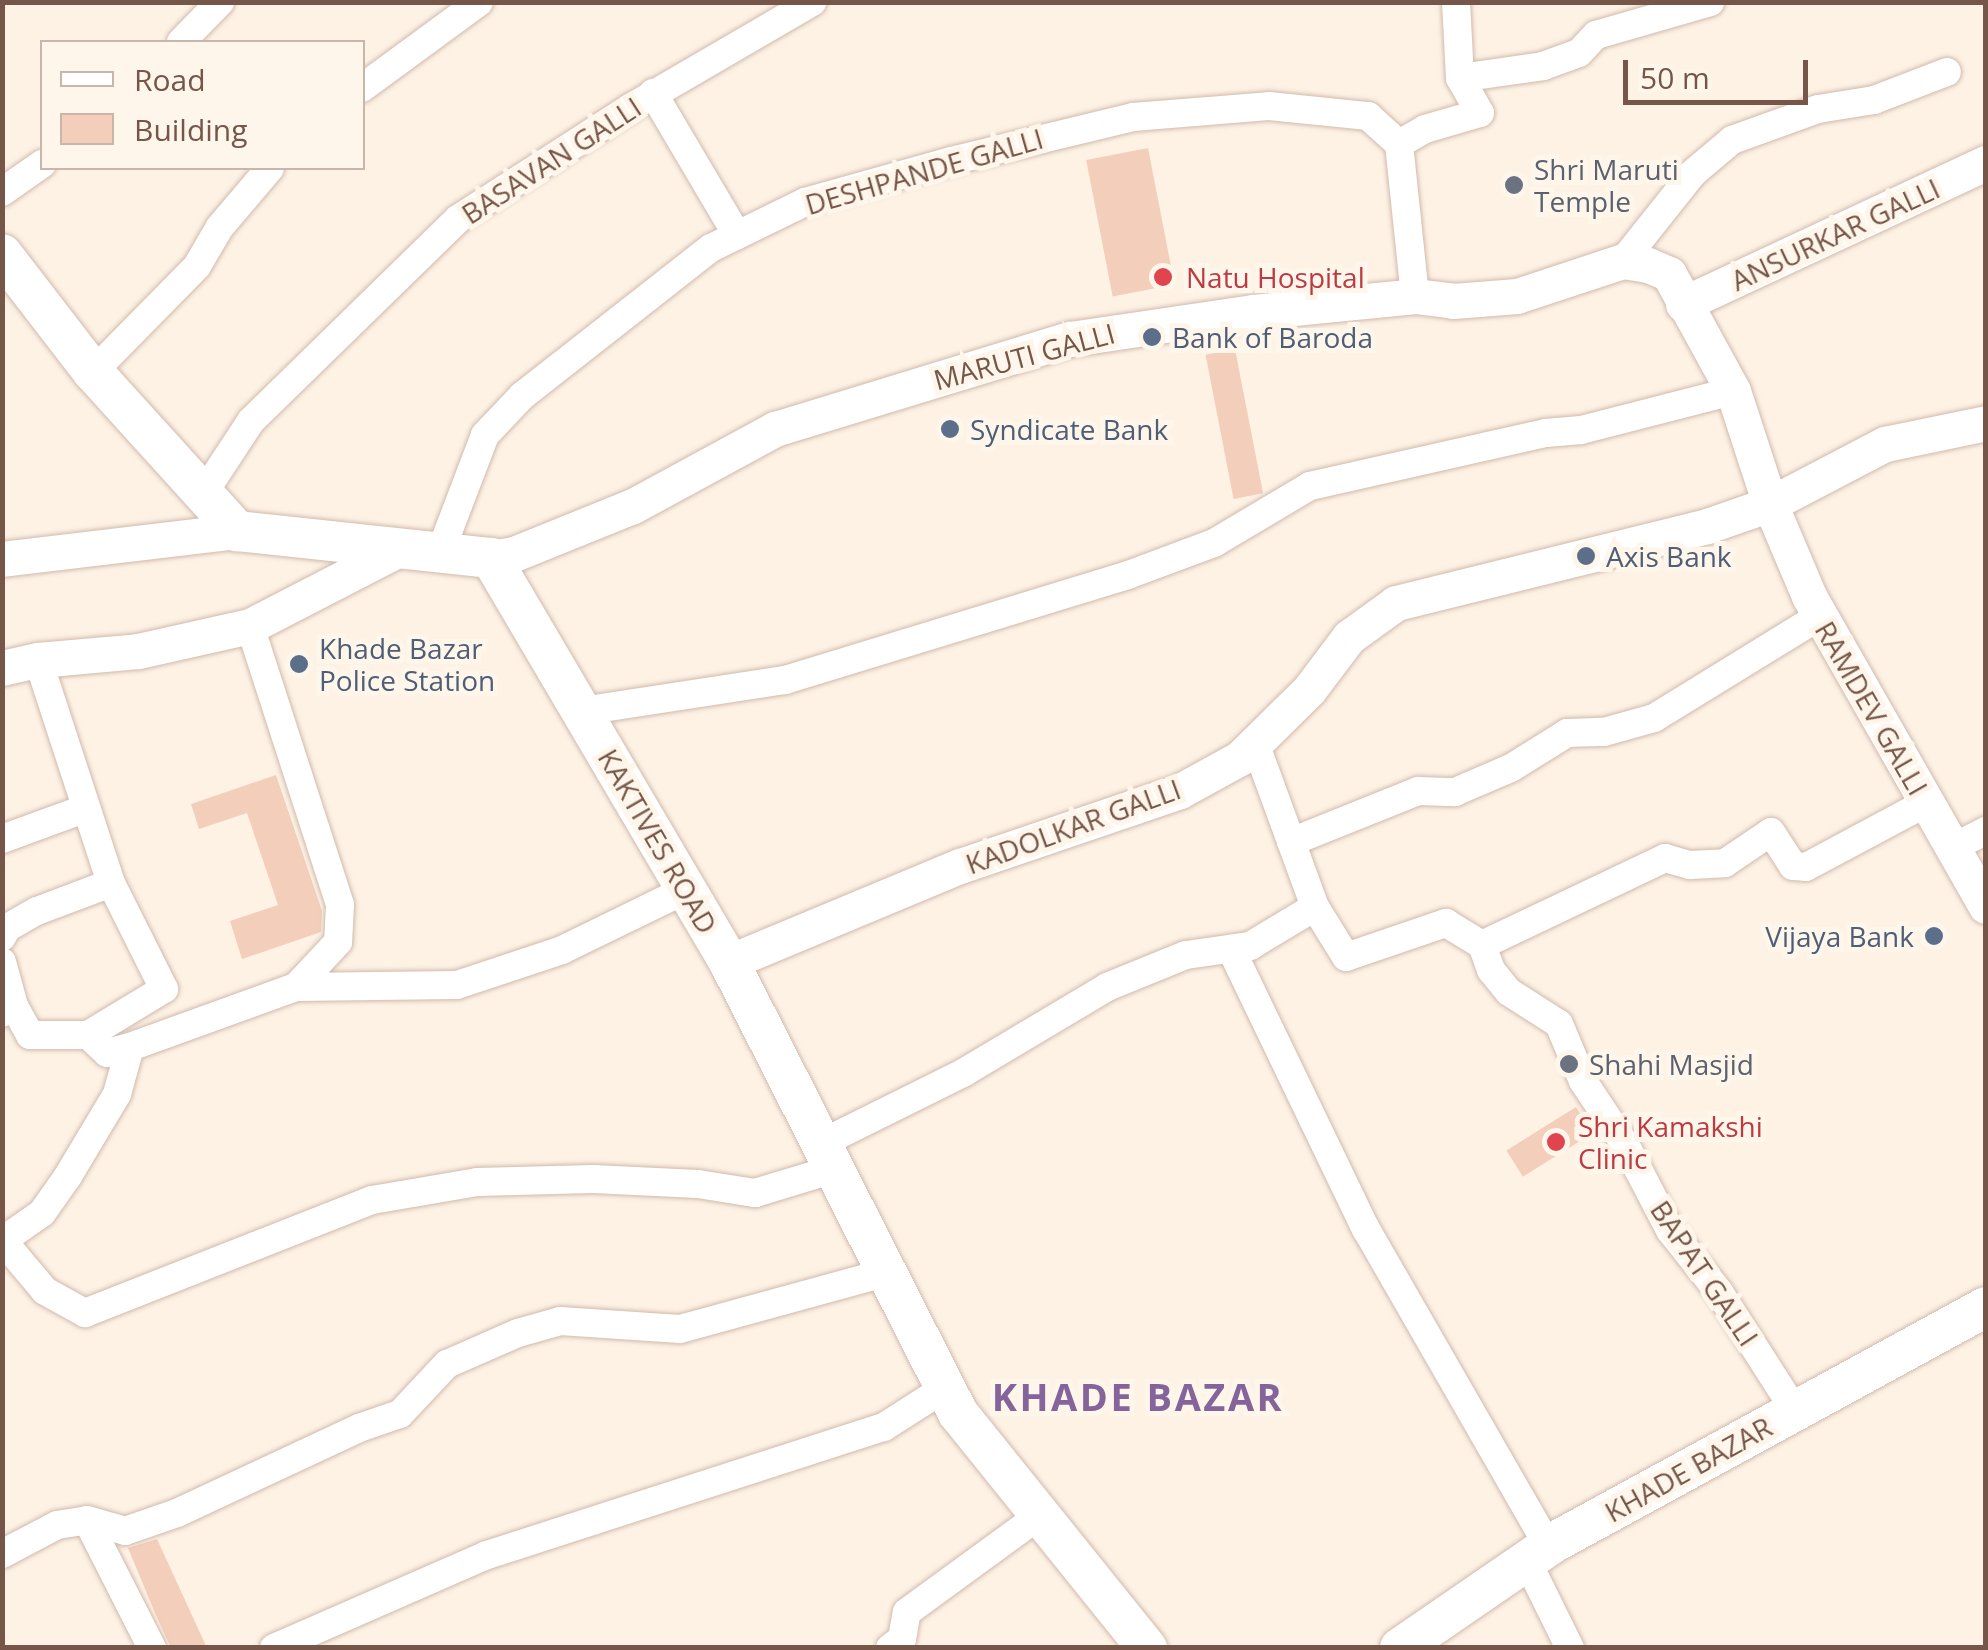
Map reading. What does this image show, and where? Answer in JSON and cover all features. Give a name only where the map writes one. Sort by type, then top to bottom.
[{"type":"main road","points":[[2,254],[93,372],[237,530],[491,558]]},
{"type":"main road","name":"KAKTIVES ROAD","points":[[491,558],[729,962],[958,1413],[1144,1647]]},
{"type":"main road","name":"KHADE BAZAR","points":[[1400,1648],[1538,1553],[1983,1307]]},
{"type":"street","points":[[183,40],[220,2]]},
{"type":"street","points":[[365,86],[479,2]]},
{"type":"street","name":"BASAVAN GALLI","points":[[203,494],[251,421],[458,219],[653,93],[812,2]]},
{"type":"street","points":[[1415,296],[1400,144],[1425,129],[1480,113],[1460,78],[1456,2]]},
{"type":"street","points":[[1460,78],[1543,66],[1579,53],[1596,36],[1710,2]]},
{"type":"street","points":[[1684,304],[1670,274],[1623,261],[1692,173],[1732,140],[1818,109],[1874,100],[1947,72]]},
{"type":"street","points":[[653,93],[737,235]]},
{"type":"street","name":"DESHPANDE GALLI","points":[[420,551],[485,435],[522,396],[711,248],[805,202],[1133,117],[1269,106],[1368,116],[1400,144]]},
{"type":"street","name":"ANSURKAR GALLI","points":[[1684,304],[1986,163]]},
{"type":"street","points":[[2,192],[40,165]]},
{"type":"street","points":[[93,372],[197,266],[220,228],[268,170]]},
{"type":"street","name":"MARUTI GALLI","points":[[491,558],[632,506],[774,429],[1070,339],[1253,312],[1415,296],[1454,301],[1517,296],[1623,261]]},
{"type":"street","name":"RAMDEV GALLI","points":[[1684,304],[1733,392],[1770,504],[1820,616],[1986,906]]},
{"type":"street","points":[[582,711],[785,680],[1112,580],[1214,544],[1310,486],[1546,434],[1581,430],[1733,392]]},
{"type":"street","name":"KADOLKAR GALLI","points":[[729,962],[960,866],[1180,791],[1240,758],[1309,690],[1349,637],[1396,603],[1707,526],[1770,504],[1885,444],[1986,424]]},
{"type":"street","points":[[2,559],[237,530]]},
{"type":"street","points":[[2,668],[38,660],[138,650],[250,626],[420,551]]},
{"type":"street","points":[[1291,842],[1418,791],[1455,792],[1511,768],[1567,733],[1604,732],[1654,718],[1820,616]]},
{"type":"street","points":[[250,626],[340,905],[338,942],[296,987]]},
{"type":"street","points":[[2,962],[8,1010],[30,1035],[88,1035],[164,989],[111,883],[38,660]]},
{"type":"street","points":[[1256,743],[1315,907],[1346,957],[1446,923],[1482,945],[1664,858],[1690,865],[1725,863],[1772,832],[1793,866],[1806,867],[1926,803]]},
{"type":"street","points":[[2,840],[84,809]]},
{"type":"street","points":[[1952,848],[1986,831]]},
{"type":"street","points":[[2,938],[7,928],[37,912],[111,883]]},
{"type":"street","points":[[88,1035],[107,1053],[296,987],[457,985],[562,950],[686,889]]},
{"type":"street","points":[[130,1046],[117,1094],[68,1176],[42,1213],[3,1241],[45,1290],[86,1313],[372,1200],[477,1182],[592,1178],[698,1184],[755,1192],[825,1157],[1108,987],[1186,955],[1250,946],[1315,907]]},
{"type":"street","name":"BAPAT GALLI","points":[[1482,945],[1490,970],[1509,992],[1559,1024],[1583,1081],[1626,1146],[1670,1230],[1719,1292],[1795,1410]]},
{"type":"street","points":[[1231,949],[1366,1230],[1538,1553],[1570,1648]]},
{"type":"street","points":[[2,1554],[58,1525],[87,1520],[126,1531],[177,1513],[400,1414],[447,1364],[518,1333],[560,1321],[680,1329],[885,1273]]},
{"type":"street","points":[[274,1648],[487,1555],[884,1427],[945,1388]]},
{"type":"street","points":[[890,1648],[902,1639],[907,1612],[1040,1515]]},
{"type":"street","points":[[87,1520],[152,1648]]},
{"type":"building","points":[[1148,148],[1175,284],[1113,296],[1086,160]]},
{"type":"building","points":[[1235,349],[1263,493],[1234,499],[1206,355]]},
{"type":"building","points":[[276,775],[322,911],[321,932],[242,959],[230,921],[278,905],[247,813],[199,829],[191,804]]},
{"type":"building","points":[[1576,1107],[1592,1133],[1523,1177],[1506,1150]]},
{"type":"building","points":[[157,1539],[207,1648],[171,1648],[128,1548]]},
{"type":"place","name":"Shri Maruti Temple","points":[[1514,185]]},
{"type":"place","name":"Natu Hospital","points":[[1163,277]]},
{"type":"place","name":"Bank of Baroda","points":[[1152,337]]},
{"type":"place","name":"Syndicate Bank","points":[[950,429]]},
{"type":"place","name":"Axis Bank","points":[[1586,556]]},
{"type":"place","name":"Khade Bazar Police Station","points":[[299,664]]},
{"type":"place","name":"Vijaya Bank","points":[[1934,936]]},
{"type":"place","name":"Shahi Masjid","points":[[1569,1064]]},
{"type":"place","name":"Shri Kamakshi Clinic","points":[[1556,1142]]},
{"type":"district","name":"KHADE BAZAR","points":[[1138,1397]]}]
